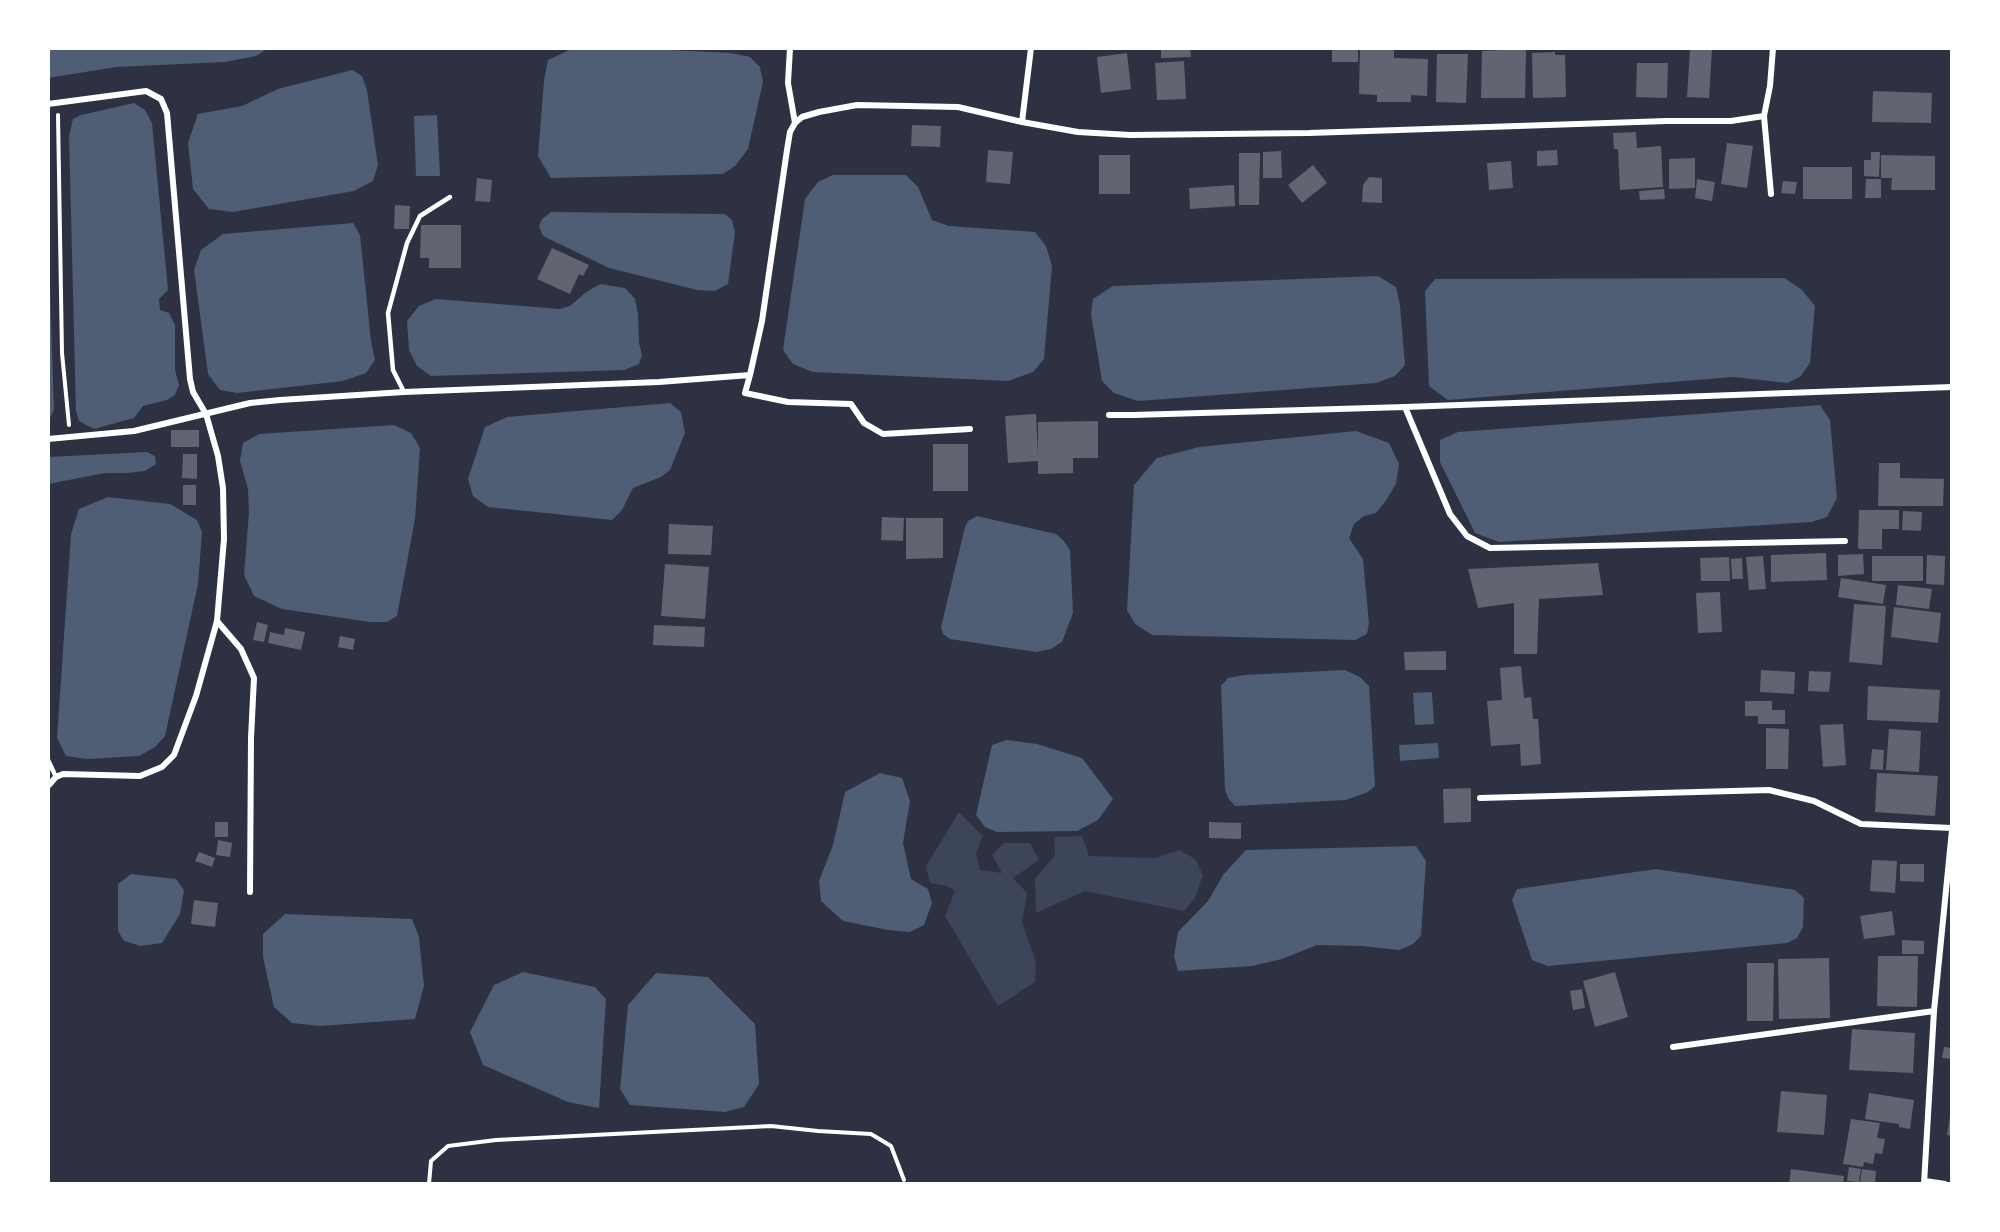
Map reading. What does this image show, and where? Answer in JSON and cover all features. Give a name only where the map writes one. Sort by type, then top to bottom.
[{"type":"street","points":[[790,48],[788,83],[795,123]]},
{"type":"street","points":[[1022,122],[1031,48]]},
{"type":"street","points":[[1772,194],[1764,116],[1770,86],[1773,48]]},
{"type":"street","points":[[48,104],[146,91],[161,99],[167,113],[190,379],[193,392],[206,414],[218,456],[223,488],[224,539],[218,621],[196,696],[174,755],[162,767],[140,776],[63,774],[56,777],[48,786]]},
{"type":"street","points":[[970,429],[883,434],[864,423],[851,404],[788,402],[745,393],[762,321],[788,141],[795,123],[802,117],[856,105],[958,107],[1078,132],[1130,135],[1297,134],[1667,121],[1731,121],[1764,116]]},
{"type":"street","points":[[48,439],[134,431],[250,403],[404,392],[659,382],[750,375]]},
{"type":"street","points":[[1109,415],[1952,387]]},
{"type":"street","points":[[1405,406],[1450,514],[1467,536],[1490,548],[1845,541]]},
{"type":"street","points":[[218,621],[241,649],[255,678],[251,738],[250,892]]},
{"type":"street","points":[[1480,798],[1769,790],[1814,801],[1861,824],[1952,829],[1934,1011],[1925,1183],[1945,1184]]},
{"type":"street","points":[[1673,1047],[1934,1011]]},
{"type":"lane","points":[[404,392],[393,370],[388,313],[407,243],[420,216],[450,197]]},
{"type":"lane","points":[[48,760],[56,777]]},
{"type":"path","points":[[58,103],[62,354],[71,438]]},
{"type":"path","points":[[429,1184],[431,1161],[448,1146],[496,1140],[771,1126],[871,1134],[891,1146],[904,1180]]},
{"type":"shaded area","points":[[48,48],[268,48],[256,56],[225,62],[116,67],[48,78]]},
{"type":"shaded area","points":[[574,48],[731,53],[750,57],[760,67],[763,82],[748,149],[735,166],[723,174],[551,178],[538,156],[544,80],[548,60]]},
{"type":"shaded area","points":[[352,70],[362,76],[367,90],[378,165],[373,181],[354,191],[233,212],[209,209],[193,189],[188,143],[198,114],[242,106],[278,89]]},
{"type":"shaded area","points":[[134,103],[145,110],[152,123],[168,290],[159,299],[160,310],[169,313],[175,325],[175,370],[179,385],[175,395],[167,400],[143,406],[134,418],[94,429],[79,421],[76,411],[69,136],[73,119],[81,115]]},
{"type":"shaded area","points":[[437,115],[440,176],[416,176],[414,116]]},
{"type":"shaded area","points":[[833,175],[906,175],[918,187],[932,220],[949,226],[1035,232],[1046,246],[1052,266],[1044,359],[1033,372],[1008,381],[813,372],[793,364],[783,350],[805,199],[818,182]]},
{"type":"shaded area","points":[[551,212],[725,214],[732,220],[735,232],[728,284],[715,291],[697,290],[609,268],[543,236],[539,226],[542,219]]},
{"type":"shaded area","points":[[353,223],[360,235],[375,360],[366,373],[343,381],[237,393],[220,390],[208,374],[194,270],[201,250],[223,234]]},
{"type":"shaded area","points":[[48,224],[54,410],[48,422]]},
{"type":"shaded area","points":[[1378,276],[1396,287],[1400,305],[1405,365],[1395,376],[1376,383],[1138,401],[1114,393],[1102,381],[1091,314],[1093,299],[1113,286]]},
{"type":"shaded area","points":[[1784,278],[1801,289],[1815,306],[1810,363],[1800,377],[1787,383],[1734,377],[1448,400],[1429,386],[1425,291],[1435,279]]},
{"type":"shaded area","points":[[600,284],[625,288],[635,299],[642,355],[639,364],[624,370],[431,376],[417,366],[409,350],[407,321],[419,306],[436,299],[560,309],[570,306]]},
{"type":"shaded area","points":[[670,403],[681,412],[685,433],[670,470],[661,477],[633,488],[622,510],[612,520],[488,507],[473,496],[468,479],[485,427],[507,417]]},
{"type":"shaded area","points":[[1820,405],[1830,420],[1837,498],[1827,517],[1812,522],[1499,542],[1475,533],[1440,462],[1440,440],[1458,432]]},
{"type":"shaded area","points":[[394,425],[411,433],[420,448],[415,519],[397,616],[387,622],[370,622],[282,609],[254,596],[244,575],[249,512],[248,489],[240,461],[243,443],[259,434]]},
{"type":"shaded area","points":[[1356,431],[1389,443],[1399,464],[1396,484],[1385,502],[1376,513],[1364,516],[1354,524],[1349,538],[1363,559],[1369,624],[1367,634],[1355,640],[1152,635],[1135,624],[1127,610],[1134,485],[1157,458],[1199,447]]},
{"type":"shaded area","points":[[147,452],[155,456],[156,464],[145,471],[105,473],[48,484],[48,457]]},
{"type":"shaded area","points":[[108,497],[170,504],[197,520],[202,532],[198,584],[165,736],[155,747],[139,756],[87,759],[66,756],[57,738],[71,534],[79,509]]},
{"type":"shaded area","points":[[977,516],[1056,534],[1070,550],[1073,613],[1062,642],[1051,649],[1036,652],[950,639],[943,634],[941,627],[965,527],[968,521]]},
{"type":"shaded area","points":[[1345,670],[1360,677],[1369,686],[1375,786],[1368,792],[1346,800],[1235,806],[1228,798],[1225,789],[1221,686],[1228,678],[1244,675]]},
{"type":"shaded area","points":[[1432,692],[1434,724],[1415,725],[1413,693]]},
{"type":"shaded area","points":[[1007,740],[1037,744],[1082,758],[1113,799],[1098,820],[1077,831],[997,832],[985,827],[976,815],[992,745]]},
{"type":"shaded area","points":[[1438,743],[1439,758],[1400,761],[1399,745]]},
{"type":"shaded area","points":[[880,773],[902,778],[910,801],[903,843],[911,879],[928,889],[932,903],[924,925],[910,932],[843,921],[821,901],[819,881],[833,845],[845,792]]},
{"type":"shaded area","points":[[959,812],[983,836],[976,853],[980,870],[1002,873],[992,855],[1004,843],[1030,843],[1039,860],[1013,878],[1027,893],[1022,922],[1036,962],[1035,982],[998,1006],[945,916],[955,891],[947,886],[930,883],[926,866]]},
{"type":"shaded area","points":[[1082,836],[1089,856],[1156,858],[1179,850],[1195,859],[1203,875],[1195,898],[1184,911],[1085,891],[1036,913],[1035,879],[1055,855],[1054,837]]},
{"type":"shaded area","points":[[1416,846],[1426,861],[1421,936],[1413,944],[1399,950],[1317,945],[1282,959],[1252,966],[1178,971],[1174,956],[1178,932],[1208,901],[1223,875],[1246,850]]},
{"type":"shaded area","points":[[1656,869],[1795,890],[1804,898],[1803,927],[1797,938],[1787,943],[1548,966],[1532,960],[1512,900],[1517,889]]},
{"type":"shaded area","points":[[131,874],[176,879],[184,890],[180,914],[162,943],[141,946],[124,941],[118,931],[118,884]]},
{"type":"shaded area","points":[[285,914],[412,919],[419,937],[424,986],[415,1019],[320,1026],[292,1023],[274,1007],[263,957],[263,934]]},
{"type":"shaded area","points":[[523,972],[595,987],[606,999],[599,1108],[568,1102],[483,1065],[470,1032],[494,985]]},
{"type":"shaded area","points":[[656,973],[708,977],[755,1024],[759,1084],[744,1107],[725,1112],[630,1105],[620,1089],[628,1005]]},
{"type":"building","points":[[1161,48],[1190,48],[1191,57],[1161,58]]},
{"type":"building","points":[[1332,48],[1358,48],[1358,62],[1332,62]]},
{"type":"building","points":[[1360,48],[1394,48],[1394,58],[1428,59],[1427,96],[1411,95],[1411,102],[1377,102],[1377,95],[1359,94]]},
{"type":"building","points":[[1690,48],[1712,48],[1709,98],[1687,97]]},
{"type":"building","points":[[1526,49],[1525,98],[1481,98],[1482,51]]},
{"type":"building","points":[[1555,52],[1555,55],[1565,55],[1566,97],[1533,98],[1532,53]]},
{"type":"building","points":[[1127,53],[1131,89],[1101,93],[1097,57]]},
{"type":"building","points":[[1437,54],[1468,54],[1466,103],[1436,102]]},
{"type":"building","points":[[1184,61],[1186,99],[1157,100],[1155,63]]},
{"type":"building","points":[[1637,63],[1668,63],[1667,98],[1636,97]]},
{"type":"building","points":[[1873,91],[1932,93],[1931,123],[1872,122]]},
{"type":"building","points":[[912,125],[941,126],[940,147],[911,146]]},
{"type":"building","points":[[1636,132],[1637,148],[1661,146],[1663,187],[1620,190],[1618,149],[1614,149],[1613,133]]},
{"type":"building","points":[[1727,143],[1753,146],[1747,188],[1721,184]]},
{"type":"building","points":[[988,150],[1013,152],[1010,184],[986,182]]},
{"type":"building","points":[[1557,150],[1558,165],[1537,166],[1537,151]]},
{"type":"building","points":[[1281,151],[1282,178],[1263,178],[1263,152]]},
{"type":"building","points":[[1871,152],[1880,152],[1879,177],[1864,176],[1864,160],[1871,160]]},
{"type":"building","points":[[1239,153],[1260,153],[1259,205],[1239,205]]},
{"type":"building","points":[[1099,155],[1130,155],[1130,194],[1099,194]]},
{"type":"building","points":[[1881,155],[1935,156],[1935,190],[1891,190],[1892,178],[1881,178]]},
{"type":"building","points":[[1695,158],[1695,188],[1669,189],[1669,159]]},
{"type":"building","points":[[1511,161],[1513,188],[1489,190],[1487,163]]},
{"type":"building","points":[[1313,165],[1327,183],[1302,203],[1288,185]]},
{"type":"building","points":[[1803,167],[1852,167],[1852,199],[1803,199]]},
{"type":"building","points":[[1369,177],[1382,178],[1382,203],[1362,202],[1363,185]]},
{"type":"building","points":[[477,178],[492,180],[490,202],[475,201]]},
{"type":"building","points":[[1697,179],[1715,182],[1712,201],[1695,198]]},
{"type":"building","points":[[1866,179],[1881,179],[1881,198],[1865,198]]},
{"type":"building","points":[[1783,181],[1797,182],[1795,194],[1781,193]]},
{"type":"building","points":[[1234,185],[1235,206],[1190,209],[1189,188]]},
{"type":"building","points":[[1664,189],[1665,199],[1640,200],[1639,191]]},
{"type":"building","points":[[395,205],[410,206],[409,229],[394,229]]},
{"type":"building","points":[[421,225],[461,225],[461,268],[429,268],[429,258],[420,258]]},
{"type":"building","points":[[552,248],[589,265],[583,276],[579,274],[570,294],[537,279]]},
{"type":"building","points":[[1036,414],[1038,455],[1038,422],[1098,421],[1098,458],[1073,458],[1073,473],[1038,474],[1038,461],[1008,463],[1005,416]]},
{"type":"building","points":[[171,430],[199,430],[199,447],[171,447]]},
{"type":"building","points":[[933,444],[968,444],[968,491],[933,491]]},
{"type":"building","points":[[183,454],[197,454],[197,479],[182,478]]},
{"type":"building","points":[[1879,463],[1900,463],[1900,478],[1944,479],[1943,506],[1878,506]]},
{"type":"building","points":[[183,485],[196,485],[196,505],[183,505]]},
{"type":"building","points":[[1859,510],[1899,510],[1899,529],[1882,529],[1882,549],[1858,549]]},
{"type":"building","points":[[1903,511],[1922,512],[1921,531],[1902,530]]},
{"type":"building","points":[[882,517],[904,518],[903,541],[881,540]]},
{"type":"building","points":[[906,518],[943,518],[943,558],[906,559]]},
{"type":"building","points":[[669,524],[713,526],[711,555],[668,554]]},
{"type":"building","points":[[1826,553],[1827,580],[1771,582],[1771,555]]},
{"type":"building","points":[[1863,554],[1864,574],[1838,576],[1838,555]]},
{"type":"building","points":[[1927,555],[1945,556],[1944,585],[1926,584]]},
{"type":"building","points":[[1763,556],[1766,589],[1749,590],[1746,557]]},
{"type":"building","points":[[1872,556],[1923,556],[1923,581],[1872,581]]},
{"type":"building","points":[[1729,557],[1730,581],[1701,581],[1700,558]]},
{"type":"building","points":[[1742,558],[1743,579],[1732,579],[1731,559]]},
{"type":"building","points":[[1598,563],[1603,595],[1539,599],[1537,654],[1514,654],[1514,603],[1478,608],[1468,569]]},
{"type":"building","points":[[665,564],[709,567],[705,619],[661,616]]},
{"type":"building","points":[[1841,578],[1886,585],[1883,604],[1838,597]]},
{"type":"building","points":[[1898,585],[1932,589],[1929,609],[1896,605]]},
{"type":"building","points":[[1720,592],[1722,632],[1698,633],[1696,593]]},
{"type":"building","points":[[1854,604],[1886,606],[1882,665],[1849,662]]},
{"type":"building","points":[[1894,607],[1941,613],[1938,643],[1891,637]]},
{"type":"building","points":[[257,622],[268,625],[264,642],[253,640]]},
{"type":"building","points":[[654,625],[705,627],[704,647],[653,645]]},
{"type":"building","points":[[285,628],[305,632],[301,650],[268,643],[270,632],[284,635]]},
{"type":"building","points":[[340,636],[355,639],[353,650],[338,647]]},
{"type":"building","points":[[1446,651],[1446,670],[1405,670],[1404,652]]},
{"type":"building","points":[[1521,666],[1524,698],[1531,697],[1533,719],[1538,719],[1541,764],[1521,766],[1520,744],[1491,746],[1487,701],[1502,700],[1500,668]]},
{"type":"building","points":[[1761,670],[1795,672],[1794,694],[1760,692]]},
{"type":"building","points":[[1809,671],[1831,672],[1829,692],[1808,691]]},
{"type":"building","points":[[1868,686],[1940,690],[1938,723],[1867,720]]},
{"type":"building","points":[[1745,701],[1772,701],[1772,710],[1785,710],[1785,724],[1758,724],[1758,716],[1745,716]]},
{"type":"building","points":[[1843,724],[1846,765],[1823,767],[1820,725]]},
{"type":"building","points":[[1766,728],[1789,729],[1788,769],[1766,769]]},
{"type":"building","points":[[1889,729],[1921,731],[1919,772],[1886,770]]},
{"type":"building","points":[[1872,749],[1884,750],[1883,770],[1870,769]]},
{"type":"building","points":[[1877,773],[1938,776],[1935,816],[1875,812]]},
{"type":"building","points":[[1471,788],[1471,822],[1444,823],[1443,789]]},
{"type":"building","points":[[215,822],[228,822],[228,837],[215,837]]},
{"type":"building","points":[[1209,822],[1241,823],[1241,839],[1209,838]]},
{"type":"building","points":[[218,840],[232,843],[230,857],[216,855]]},
{"type":"building","points":[[199,852],[215,858],[212,867],[195,861]]},
{"type":"building","points":[[1872,860],[1897,861],[1895,893],[1870,891]]},
{"type":"building","points":[[1900,864],[1924,864],[1924,882],[1900,881]]},
{"type":"building","points":[[194,900],[218,903],[215,927],[191,924]]},
{"type":"building","points":[[1892,911],[1895,935],[1864,939],[1860,916]]},
{"type":"building","points":[[1902,940],[1924,941],[1924,954],[1902,954]]},
{"type":"building","points":[[1878,956],[1918,956],[1917,1007],[1877,1006]]},
{"type":"building","points":[[1829,958],[1830,1018],[1779,1019],[1778,959]]},
{"type":"building","points":[[1747,963],[1774,963],[1773,1021],[1747,1021]]},
{"type":"building","points":[[1615,972],[1628,1017],[1595,1027],[1583,981]]},
{"type":"building","points":[[1582,989],[1585,1008],[1573,1010],[1570,991]]},
{"type":"building","points":[[1852,1029],[1915,1033],[1913,1073],[1849,1070]]},
{"type":"building","points":[[1944,1047],[1952,1048],[1952,1059],[1942,1058]]},
{"type":"building","points":[[1781,1091],[1827,1095],[1824,1135],[1777,1132]]},
{"type":"building","points":[[1869,1093],[1914,1100],[1910,1129],[1899,1127],[1899,1124],[1865,1119]]},
{"type":"building","points":[[1952,1109],[1952,1136],[1947,1135]]},
{"type":"building","points":[[1851,1119],[1880,1123],[1877,1138],[1885,1139],[1882,1154],[1875,1153],[1873,1164],[1864,1162],[1863,1167],[1843,1164]]},
{"type":"building","points":[[1849,1167],[1861,1169],[1859,1182],[1847,1181]]},
{"type":"building","points":[[1791,1169],[1844,1176],[1843,1184],[1789,1184]]},
{"type":"building","points":[[1862,1169],[1876,1171],[1875,1184],[1860,1182]]}]
